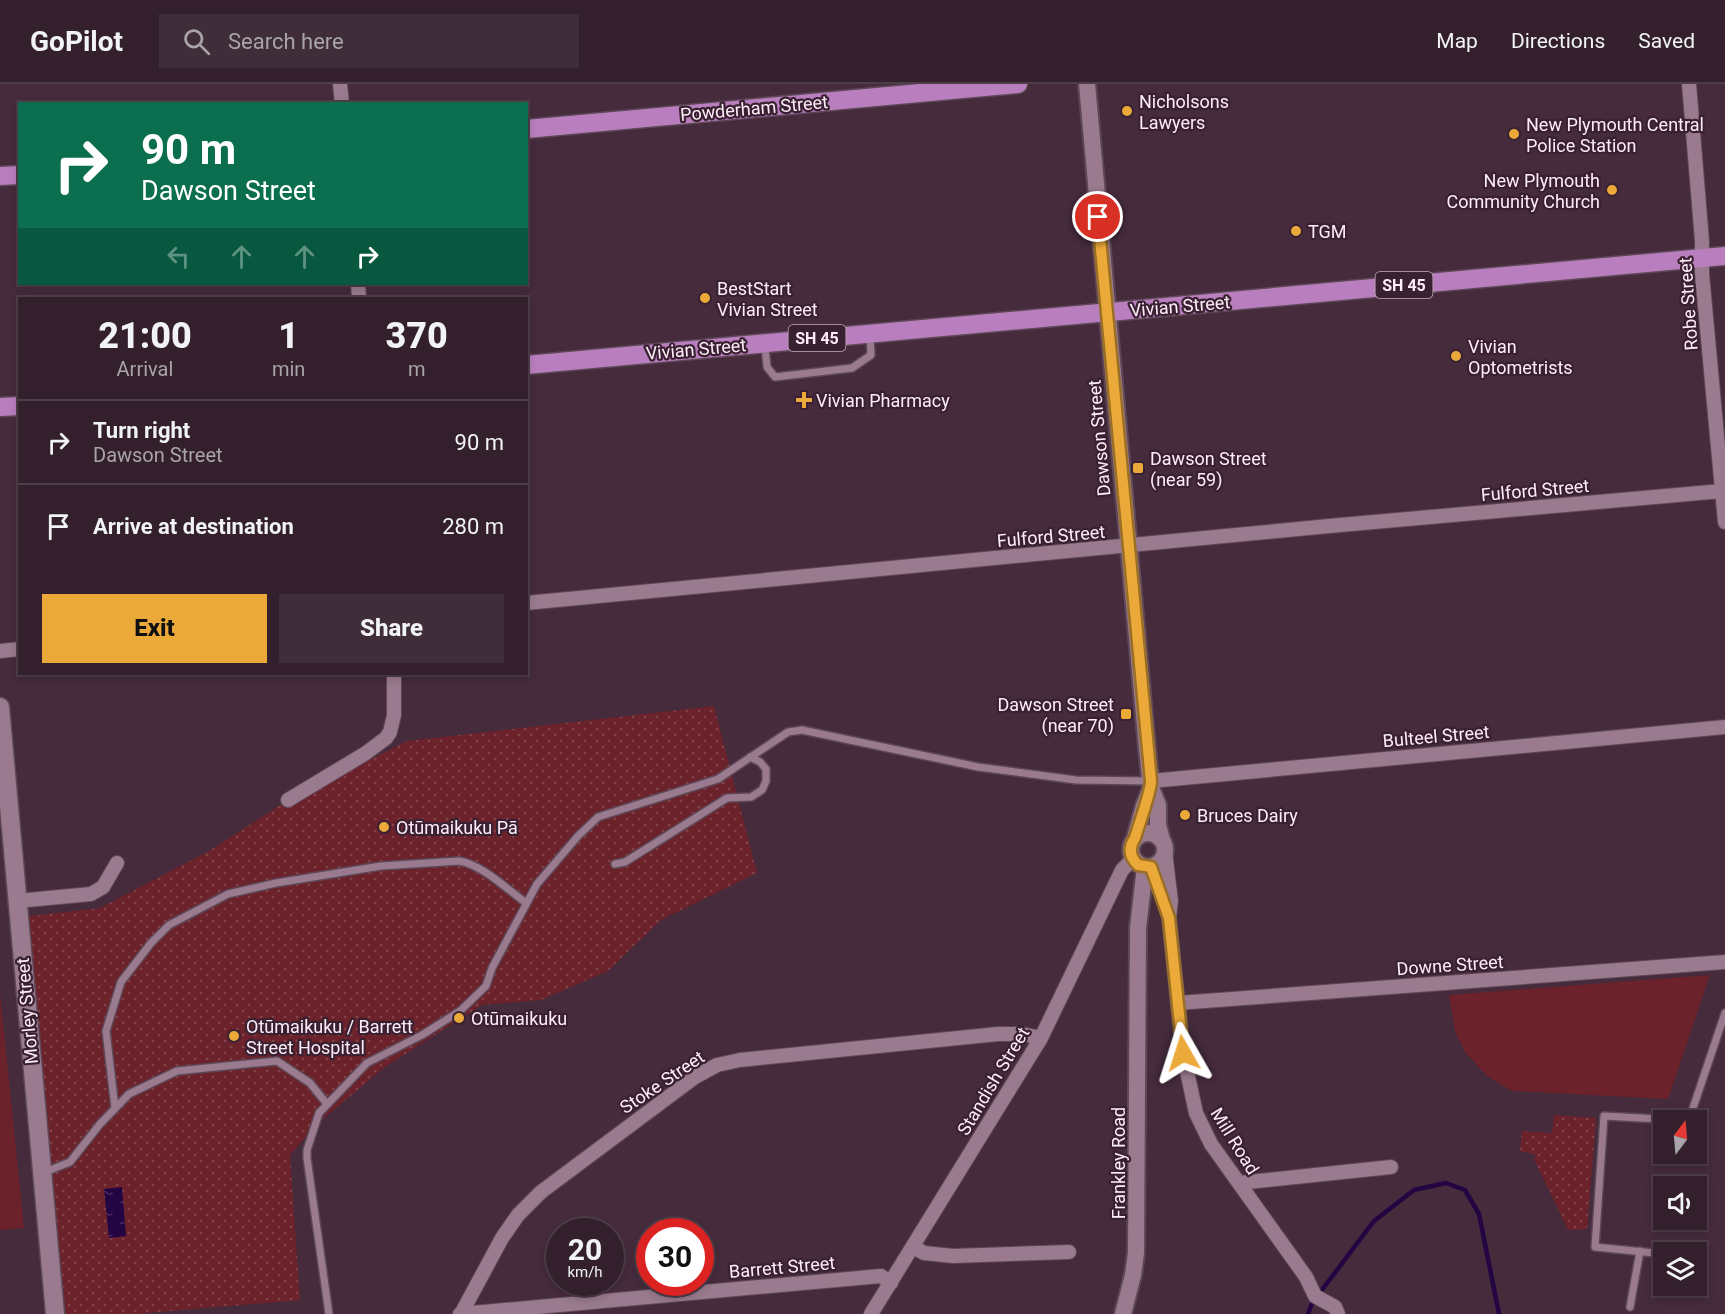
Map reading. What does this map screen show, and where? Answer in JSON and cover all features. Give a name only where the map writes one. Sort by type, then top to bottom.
[{"type":"main road","name":"Powderham Street","points":[[528,129],[1018,84]]},
{"type":"main road","points":[[0,176],[18,175]]},
{"type":"main road","name":"Vivian Street","points":[[528,365],[1725,256]]},
{"type":"main road","points":[[0,407],[18,406]]},
{"type":"main road","name":"Morley Street","points":[[0,707],[55,1314]]},
{"type":"street","points":[[340,84],[342,102]]},
{"type":"street","name":"Dawson Street","points":[[1087,84],[1151,784],[1158,805],[1158,825],[1164,846]]},
{"type":"street","name":"Robe Street","points":[[1689,84],[1725,522]]},
{"type":"street","name":"Fulford Street","points":[[528,603],[1722,491]]},
{"type":"street","points":[[0,651],[18,649]]},
{"type":"street","points":[[288,801],[380,744],[390,732],[395,704],[394,675]]},
{"type":"street","name":"Bulteel Street","points":[[1151,784],[1725,727]]},
{"type":"street","name":"Dawson Street","points":[[1135,838],[1151,784]]},
{"type":"street","points":[[1149,833],[1164,846],[1161,862],[1143,865],[1131,848],[1135,838],[1149,833]]},
{"type":"street","name":"Mill Road","points":[[1164,846],[1171,901],[1169,918],[1183,1053],[1196,1113],[1208,1138],[1306,1277],[1315,1296],[1335,1307],[1338,1314]]},
{"type":"street","points":[[17,901],[91,894],[102,887],[117,863]]},
{"type":"street","name":"Mill Road","points":[[1143,865],[1169,918]]},
{"type":"street","name":"Frankley Road","points":[[1124,1314],[1136,1253],[1138,928],[1143,865]]},
{"type":"street","name":"Standish Street","points":[[871,1314],[1041,1038],[1122,870],[1143,865]]},
{"type":"street","name":"Downe Street","points":[[1178,1003],[1725,962]]},
{"type":"street","name":"Stoke Street","points":[[461,1314],[502,1238],[518,1215],[541,1192],[695,1077],[717,1065],[740,1060],[998,1034],[1022,1034],[1041,1038]]},
{"type":"street","points":[[1239,1183],[1391,1167]]},
{"type":"street","points":[[913,1246],[924,1253],[953,1256],[1069,1252]]},
{"type":"street","name":"Barrett Street","points":[[461,1314],[881,1276],[891,1283]]},
{"type":"lane","points":[[765,343],[767,367],[775,377],[852,368],[871,355],[870,334]]},
{"type":"lane","points":[[329,1314],[307,1150],[319,1113],[367,1063],[422,1035],[459,1011],[486,986],[492,968],[537,884],[578,836],[598,818],[718,779],[788,732],[802,730],[978,767],[1076,780],[1151,784]]},
{"type":"lane","points":[[615,864],[625,862],[726,798],[751,797],[762,790],[766,781],[766,769],[760,762],[750,758]]},
{"type":"lane","points":[[115,1108],[106,1031],[121,982],[151,943],[170,925],[208,903],[228,894],[276,883],[381,866],[459,861],[467,862],[479,869],[526,903]]},
{"type":"lane","points":[[1692,1110],[1725,1013]]},
{"type":"lane","points":[[42,1173],[70,1162],[129,1094],[177,1071],[277,1061],[310,1083],[327,1104]]},
{"type":"lane","points":[[1653,1119],[1604,1116],[1595,1247],[1653,1253]]},
{"type":"lane","points":[[1630,1307],[1640,1251]]},
{"type":"shaded area","name":"Otūmaikuku / Barrett Street Hospital","points":[[714,706],[757,873],[661,920],[608,971],[541,1000],[482,1005],[385,1067],[318,1123],[290,1155],[300,1300],[135,1314],[66,1314],[21,917],[100,908],[209,851],[282,804],[407,741]]},
{"type":"shaded area","points":[[1710,975],[1668,1099],[1512,1091],[1487,1076],[1465,1052],[1455,1031],[1449,995]]},
{"type":"shaded area","points":[[0,993],[24,1228],[0,1230]]},
{"type":"shaded area","points":[[1554,1115],[1596,1118],[1587,1229],[1568,1230],[1534,1159],[1536,1155],[1520,1151],[1522,1131],[1552,1133]]},
{"type":"water","points":[[122,1187],[126,1236],[109,1238],[104,1189]]},
{"type":"waterway","points":[[1308,1314],[1312,1303],[1374,1221],[1414,1190],[1446,1183],[1465,1190],[1479,1214],[1499,1314]]},
{"type":"place","name":"Nicholsons Lawyers","points":[[1127,111]]},
{"type":"place","name":"New Plymouth Central Police Station","points":[[1514,134]]},
{"type":"place","name":"New Plymouth Community Church","points":[[1612,190]]},
{"type":"place","name":"TGM","points":[[1296,231]]},
{"type":"place","name":"BestStart Vivian Street","points":[[705,298]]},
{"type":"place","name":"Vivian Optometrists","points":[[1456,356]]},
{"type":"place","name":"Vivian Pharmacy","points":[[804,400]]},
{"type":"place","name":"Dawson Street (near 59)","points":[[1138,468]]},
{"type":"place","name":"Dawson Street (near 70)","points":[[1126,714]]},
{"type":"place","name":"Bruces Dairy","points":[[1185,815]]},
{"type":"place","name":"Otūmaikuku Pā","points":[[384,827]]},
{"type":"place","name":"Otūmaikuku","points":[[459,1018]]},
{"type":"place","name":"Otūmaikuku / Barrett Street Hospital","points":[[234,1036]]},
{"type":"route","points":[[1098,217],[1151,781],[1151,788],[1132,843],[1131,853],[1132,859],[1138,865],[1151,867],[1169,918],[1183,1053]]}]
